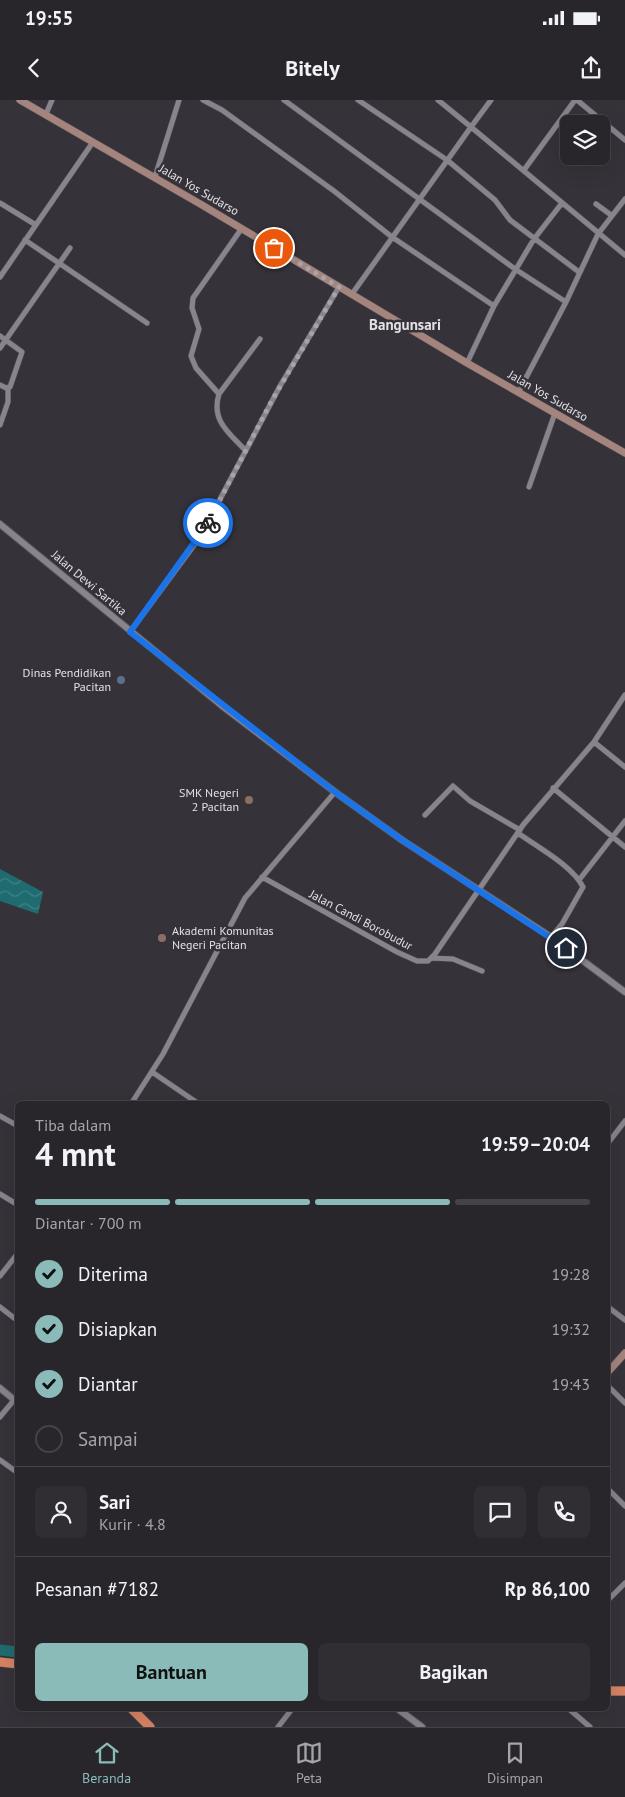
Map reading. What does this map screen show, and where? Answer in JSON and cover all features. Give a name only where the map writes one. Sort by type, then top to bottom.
[{"type":"highway","points":[[0,1662],[15,1664]]},
{"type":"highway","points":[[610,1691],[625,1691]]},
{"type":"highway","points":[[134,1711],[150,1727]]},
{"type":"main road","name":"Jalan Yos Sudarso","points":[[20,100],[242,228],[467,363],[625,453]]},
{"type":"main road","points":[[610,1370],[625,1353]]},
{"type":"street","points":[[46,114],[52,100]]},
{"type":"street","points":[[155,177],[179,100]]},
{"type":"street","points":[[203,100],[215,106],[278,150],[392,237],[494,306]]},
{"type":"street","points":[[284,100],[418,200],[515,269],[566,302]]},
{"type":"street","points":[[358,100],[447,160],[490,196],[503,214],[579,272]]},
{"type":"street","points":[[438,100],[625,255]]},
{"type":"street","points":[[352,294],[490,100]]},
{"type":"street","points":[[524,170],[576,100],[625,140]]},
{"type":"street","points":[[0,277],[2,269],[26,240],[93,142]]},
{"type":"street","points":[[519,391],[566,302],[598,234],[625,199]]},
{"type":"street","points":[[467,363],[494,306],[515,269],[534,239],[562,202]]},
{"type":"street","points":[[0,203],[36,225]]},
{"type":"street","points":[[596,204],[611,216]]},
{"type":"street","points":[[218,394],[196,368],[191,356],[199,329],[192,303],[198,290],[242,228]]},
{"type":"street","points":[[26,240],[58,264],[148,323]]},
{"type":"street","points":[[0,348],[3,338],[70,248]]},
{"type":"street","points":[[130,632],[200,537],[222,498],[245,450],[339,287]]},
{"type":"street","points":[[0,426],[8,402],[8,388],[22,352],[3,338]]},
{"type":"street","points":[[245,450],[219,421],[216,409],[218,394],[260,339]]},
{"type":"street","points":[[0,385],[8,388]]},
{"type":"street","points":[[529,487],[555,413]]},
{"type":"street","name":"Jalan Dewi Sartika","points":[[0,524],[130,632],[335,792],[478,891],[551,938],[625,992]]},
{"type":"street","points":[[432,958],[519,832],[553,788],[594,742],[625,695]]},
{"type":"street","points":[[594,742],[625,767]]},
{"type":"street","points":[[425,815],[453,786],[470,801],[519,832],[579,880],[583,887],[580,896],[551,938]]},
{"type":"street","points":[[553,788],[625,847]]},
{"type":"street","points":[[133,1101],[178,1026],[245,898],[335,792]]},
{"type":"street","points":[[579,880],[625,821]]},
{"type":"street","name":"Jalan Candi Borobudur","points":[[262,878],[397,952],[424,962],[432,958],[453,959],[482,971]]},
{"type":"street","points":[[152,1072],[195,1101]]},
{"type":"street","points":[[0,1116],[15,1124]]},
{"type":"street","points":[[610,1140],[625,1121]]},
{"type":"street","points":[[0,1194],[15,1203]]},
{"type":"street","points":[[0,1276],[15,1257]]},
{"type":"street","points":[[0,1307],[15,1319]]},
{"type":"street","points":[[610,1309],[625,1320]]},
{"type":"street","points":[[0,1388],[15,1400]]},
{"type":"street","points":[[610,1388],[625,1402]]},
{"type":"street","points":[[0,1417],[15,1402]]},
{"type":"street","points":[[0,1460],[15,1471]]},
{"type":"street","points":[[610,1491],[625,1506]]},
{"type":"street","points":[[610,1598],[625,1583]]},
{"type":"street","points":[[278,1727],[290,1711]]},
{"type":"street","points":[[401,1711],[422,1727]]},
{"type":"street","points":[[571,1711],[590,1727]]},
{"type":"water","points":[[0,869],[43,892],[38,914],[0,901]]},
{"type":"waterway","points":[[0,1650],[15,1652]]},
{"type":"way so far","points":[[208,523],[271,402],[339,287],[274,248]]},
{"type":"place","name":"Dinas Pendidikan Pacitan","points":[[121,680]]},
{"type":"place","name":"SMK Negeri 2 Pacitan","points":[[249,800]]},
{"type":"place","name":"Akademi Komunitas Negeri Pacitan","points":[[162,938]]},
{"type":"district","name":"Bangunsari","points":[[405,325]]},
{"type":"route","points":[[208,523],[200,537],[130,632],[221,705],[335,792],[402,840],[566,948]]}]
